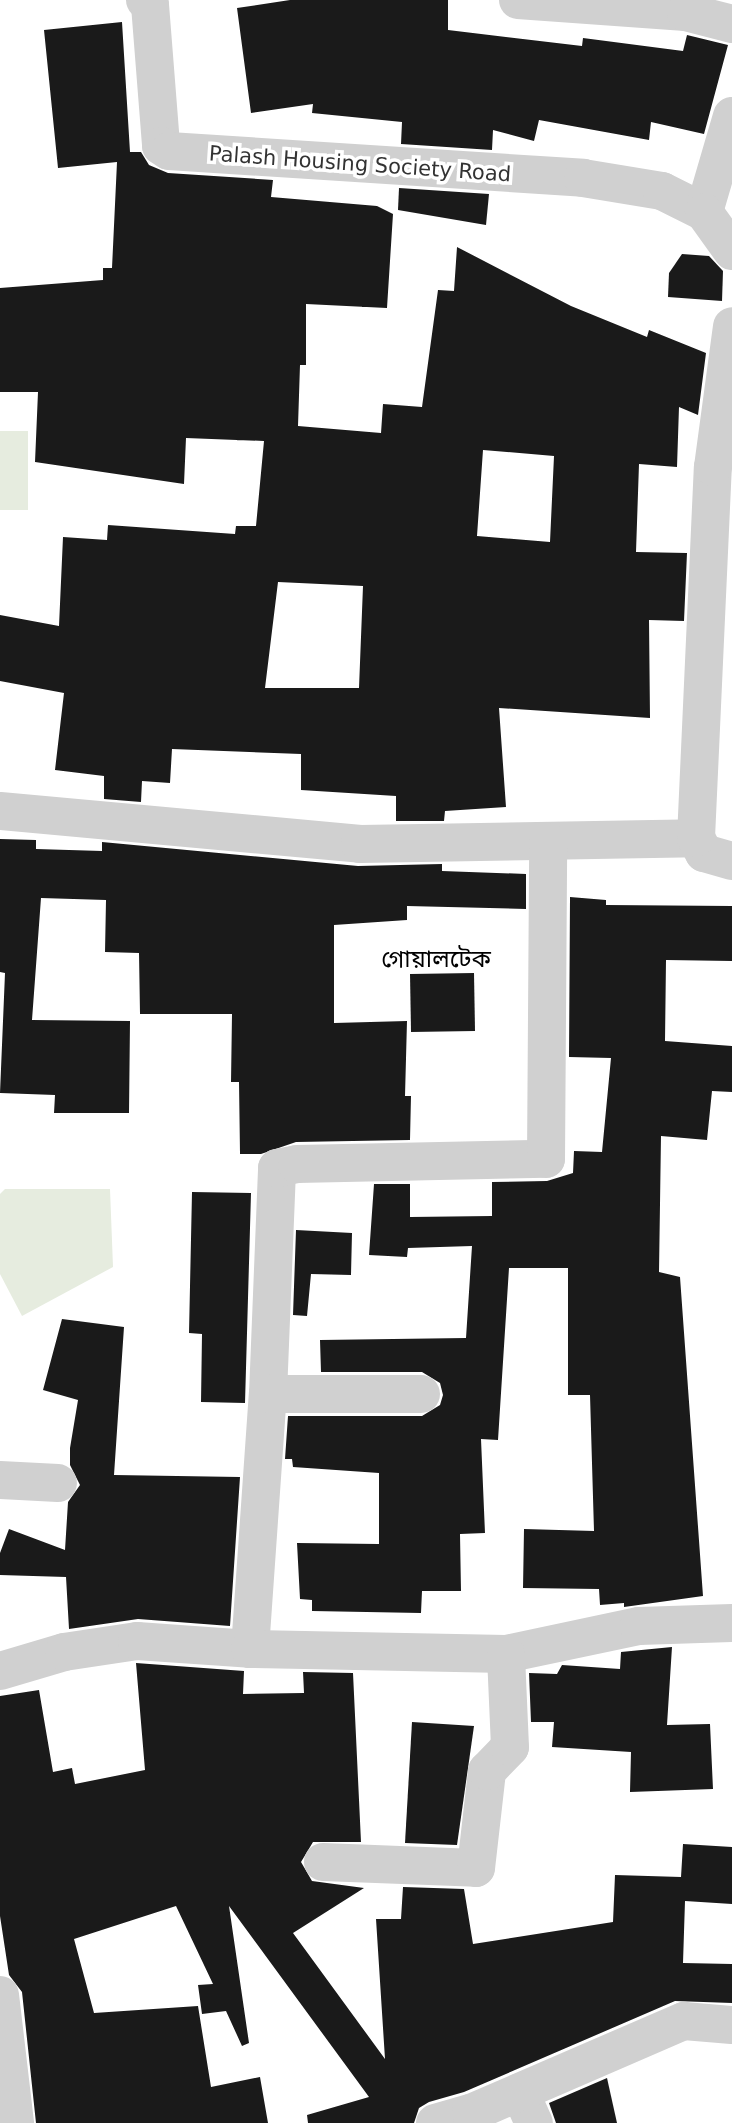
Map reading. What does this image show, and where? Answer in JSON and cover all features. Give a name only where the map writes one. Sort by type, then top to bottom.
[{"type":"street","name":"Palash Housing Society Road","points":[[145,0],[150,5],[161,146],[169,151],[583,178],[662,191],[704,212]]},
{"type":"street","points":[[519,0],[686,12],[732,23]]},
{"type":"street","points":[[732,116],[704,212],[732,251]]},
{"type":"street","points":[[732,326],[713,467],[696,838],[704,853],[732,862]]},
{"type":"street","points":[[0,811],[360,844],[696,838]]},
{"type":"street","points":[[250,1649],[268,1394],[277,1168],[297,1164],[546,1159],[548,842]]},
{"type":"street","points":[[268,1394],[421,1394]]},
{"type":"street","points":[[0,1480],[58,1483]]},
{"type":"street","points":[[0,1671],[64,1652],[137,1642],[250,1649],[506,1654],[639,1626],[732,1623]]},
{"type":"street","points":[[323,1861],[476,1868],[487,1771],[510,1747],[506,1654]]},
{"type":"street","points":[[0,1995],[15,2123]]},
{"type":"street","points":[[435,2123],[527,2107],[684,2021],[732,2025]]},
{"type":"shaded area","points":[[0,431],[28,431],[28,510],[0,510]]},
{"type":"shaded area","points":[[5,1189],[110,1189],[113,1267],[22,1316],[0,1274],[0,1194]]},
{"type":"building","points":[[290,0],[448,0],[448,30],[582,46],[583,38],[683,51],[687,35],[728,45],[704,134],[651,122],[649,140],[539,120],[534,141],[493,130],[492,150],[401,144],[402,122],[312,113],[313,104],[251,113],[237,8]]},
{"type":"building","points":[[122,22],[130,152],[141,152],[149,165],[168,173],[273,180],[271,197],[377,206],[393,214],[387,308],[306,304],[306,365],[300,365],[298,426],[381,433],[383,404],[422,407],[438,290],[454,291],[457,247],[571,306],[647,337],[649,330],[706,353],[698,415],[679,407],[677,467],[639,464],[636,552],[687,553],[684,621],[649,620],[650,718],[499,708],[506,807],[445,811],[444,821],[396,821],[396,796],[301,790],[301,754],[172,749],[170,783],[142,781],[141,802],[104,799],[104,776],[55,770],[64,693],[0,681],[0,615],[59,626],[63,537],[107,540],[108,525],[235,534],[236,526],[256,526],[264,441],[186,438],[184,484],[35,462],[38,392],[0,392],[0,288],[103,280],[103,268],[112,268],[117,162],[58,168],[44,30]],"holes":[[[483,450],[554,456],[550,542],[477,536]],[[278,582],[363,586],[359,688],[265,688]]]},
{"type":"building","points":[[399,188],[489,194],[486,225],[398,210]]},
{"type":"building","points":[[682,254],[709,256],[723,271],[722,301],[668,297],[669,273]]},
{"type":"building","points":[[0,839],[36,840],[36,849],[102,851],[102,842],[358,866],[442,864],[442,871],[526,874],[526,909],[407,906],[407,920],[334,925],[334,1023],[407,1021],[405,1096],[411,1096],[410,1140],[296,1142],[261,1154],[240,1154],[239,1082],[231,1082],[232,1014],[140,1014],[139,953],[105,952],[106,900],[41,898],[32,1020],[130,1021],[129,1113],[54,1113],[55,1095],[0,1093],[5,973],[0,972]]},
{"type":"building","points":[[570,897],[606,900],[606,905],[732,906],[732,961],[666,960],[665,1041],[732,1046],[732,1092],[712,1091],[707,1140],[661,1136],[659,1272],[680,1277],[703,1596],[624,1607],[624,1603],[600,1605],[599,1589],[523,1588],[524,1529],[594,1531],[590,1395],[568,1395],[568,1268],[509,1268],[498,1440],[481,1439],[485,1533],[460,1534],[461,1591],[422,1591],[421,1613],[312,1611],[312,1600],[300,1599],[297,1543],[379,1544],[379,1473],[293,1467],[292,1459],[285,1459],[288,1416],[422,1416],[440,1405],[443,1395],[440,1383],[422,1372],[321,1372],[320,1340],[466,1338],[472,1246],[408,1248],[407,1257],[369,1255],[374,1184],[410,1184],[410,1217],[492,1216],[492,1182],[547,1181],[573,1173],[574,1151],[602,1152],[611,1058],[569,1057]]},
{"type":"building","points":[[474,973],[475,1031],[411,1032],[410,974]]},
{"type":"building","points":[[192,1192],[251,1193],[245,1403],[201,1402],[202,1334],[189,1333]]},
{"type":"building","points":[[296,1230],[352,1233],[351,1275],[311,1274],[307,1316],[293,1315]]},
{"type":"building","points":[[62,1319],[124,1327],[114,1475],[240,1477],[230,1626],[138,1619],[69,1629],[66,1577],[0,1575],[0,1553],[9,1529],[65,1550],[68,1502],[80,1485],[70,1465],[78,1400],[43,1390]]},
{"type":"building","points":[[672,1647],[667,1725],[710,1724],[713,1789],[630,1792],[631,1752],[552,1747],[554,1722],[531,1722],[529,1673],[557,1674],[562,1665],[620,1669],[621,1652]]},
{"type":"building","points":[[136,1663],[244,1671],[243,1694],[304,1693],[303,1672],[353,1673],[361,1842],[313,1842],[301,1862],[312,1881],[364,1888],[293,1933],[385,2059],[376,1919],[401,1919],[403,1887],[464,1889],[473,1944],[613,1922],[615,1875],[681,1877],[683,1844],[732,1847],[732,1904],[685,1901],[683,1963],[732,1964],[732,2003],[675,2001],[464,2092],[429,2102],[419,2108],[414,2123],[308,2123],[307,2115],[369,2097],[229,1906],[249,2043],[242,2046],[226,2011],[202,2014],[198,1985],[213,1984],[176,1906],[74,1939],[94,2013],[198,2006],[211,2087],[260,2077],[268,2123],[36,2123],[22,1992],[9,1975],[0,1916],[0,1696],[39,1690],[53,1772],[72,1768],[75,1784],[145,1770]]},
{"type":"building","points":[[412,1722],[474,1726],[457,1845],[405,1843]]},
{"type":"building","points":[[607,2078],[617,2123],[556,2123],[549,2103]]},
{"type":"district","name":"গোয়ালটেক","points":[[436,960]]}]
